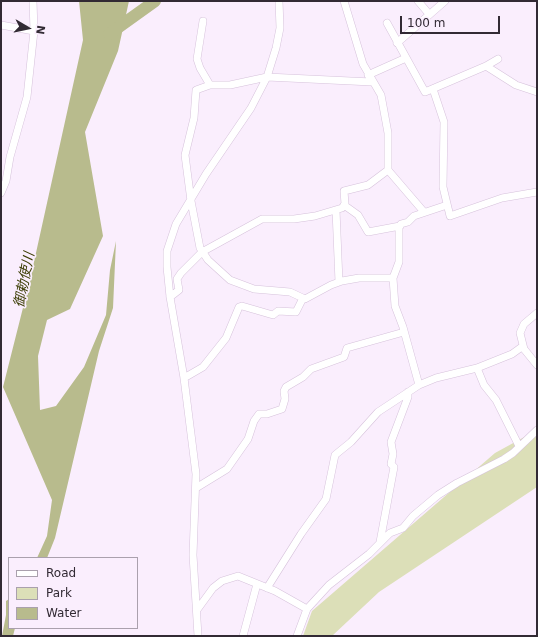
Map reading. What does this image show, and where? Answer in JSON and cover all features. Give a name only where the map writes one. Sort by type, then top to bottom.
[{"type":"street","points":[[1,193],[6,181],[10,157],[27,98],[34,30],[33,1]]},
{"type":"street","points":[[198,636],[193,555],[196,488],[194,451],[184,378],[170,297],[167,251],[176,224],[206,174],[251,108],[267,77],[276,48],[280,28],[279,1]]},
{"type":"street","points":[[344,1],[368,75],[381,95],[388,133],[388,170],[424,212]]},
{"type":"street","points":[[418,1],[429,14]]},
{"type":"street","points":[[397,43],[445,1]]},
{"type":"street","points":[[203,21],[197,59],[200,68],[210,85]]},
{"type":"street","points":[[387,23],[425,92],[486,66],[498,59]]},
{"type":"street","points":[[1,25],[34,30]]},
{"type":"street","points":[[368,75],[406,58]]},
{"type":"street","points":[[486,66],[516,85],[537,92]]},
{"type":"street","points":[[303,298],[290,292],[254,289],[237,284],[208,260],[202,252],[190,201],[185,155],[194,118],[196,90],[210,85],[230,85],[267,77],[372,82]]},
{"type":"street","points":[[433,89],[444,122],[443,186],[450,216],[502,198],[537,192]]},
{"type":"street","points":[[344,205],[344,191],[368,185],[388,170]]},
{"type":"street","points":[[344,205],[358,215],[368,232],[400,226],[424,212],[447,205]]},
{"type":"street","points":[[170,297],[179,290],[177,279],[181,273],[202,252],[262,219],[294,219],[315,216],[336,210],[344,205]]},
{"type":"street","points":[[336,210],[339,282]]},
{"type":"street","points":[[400,226],[399,262],[393,278],[395,306],[419,385]]},
{"type":"street","points":[[184,378],[203,367],[226,338],[239,307],[242,306],[273,315],[278,311],[296,312],[303,298],[339,282],[359,278],[393,278]]},
{"type":"street","points":[[537,313],[520,328],[523,346],[537,365]]},
{"type":"street","points":[[196,488],[227,469],[248,440],[254,421],[259,414],[267,414],[282,409],[285,399],[284,391],[286,387],[303,377],[312,369],[344,357],[347,348],[404,332]]},
{"type":"street","points":[[267,588],[326,499],[335,455],[351,442],[378,412],[419,385],[436,378],[477,368],[512,354],[523,346]]},
{"type":"street","points":[[477,368],[484,385],[496,400],[519,446]]},
{"type":"street","points":[[380,542],[394,467],[392,464],[393,454],[391,442],[408,397],[408,392]]},
{"type":"street","points":[[297,636],[307,609],[329,585],[369,554],[390,533],[403,528],[413,516],[438,495],[457,482],[504,459],[537,430]]},
{"type":"street","points":[[197,610],[214,588],[222,581],[238,576],[267,588],[307,609]]},
{"type":"street","points":[[243,636],[257,584]]},
{"type":"green space","points":[[537,430],[537,487],[379,592],[332,636],[303,636],[312,611],[495,453]]},
{"type":"water","points":[[79,1],[129,1],[118,51],[85,132],[103,236],[70,309],[47,320],[38,356],[40,410],[56,406],[84,367],[106,315],[110,270],[116,241],[113,308],[99,351],[55,538],[47,557],[37,557],[47,536],[52,500],[3,387],[30,280],[83,40]]},
{"type":"water","points":[[8,600],[8,629],[15,629],[13,636],[2,636],[6,615],[6,601]]},
{"type":"waterway","points":[[109,34],[155,1]]},
{"type":"water label","name":"御勅使川","points":[[25,280]]}]
